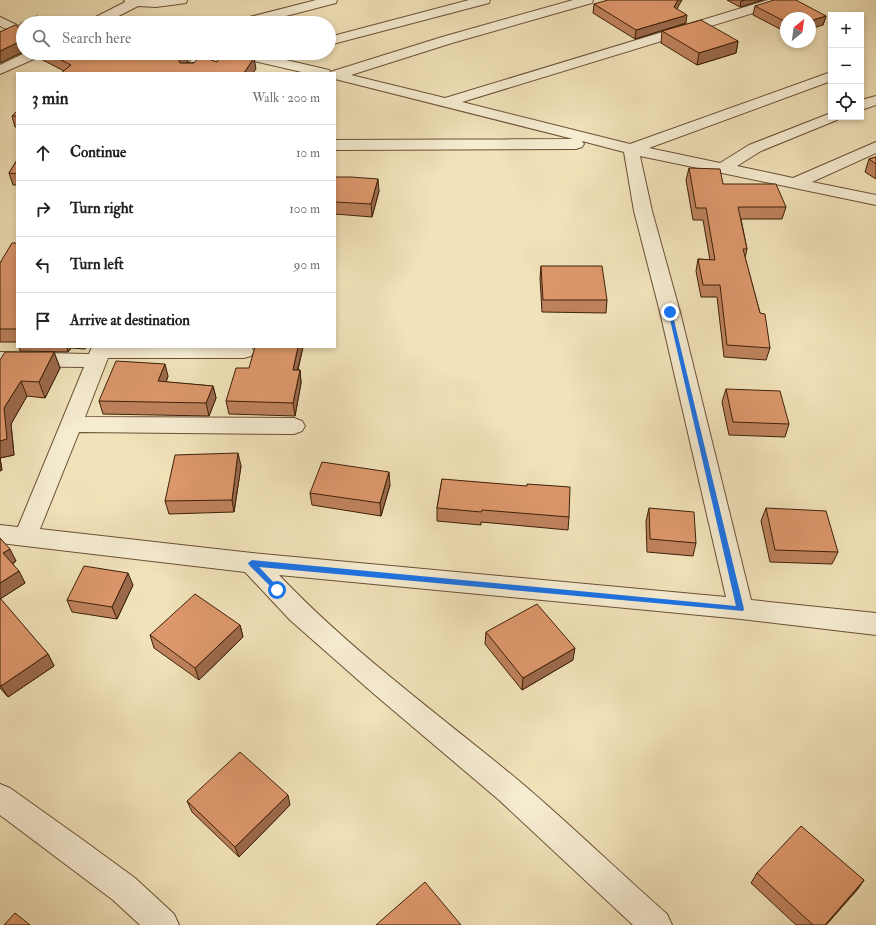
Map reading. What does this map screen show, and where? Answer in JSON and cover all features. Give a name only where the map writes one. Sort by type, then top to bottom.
[{"type":"street","points":[[108,16],[135,1],[157,3],[181,0]]},
{"type":"street","points":[[270,16],[331,0]]},
{"type":"street","points":[[336,40],[484,0]]},
{"type":"street","points":[[336,75],[447,40],[587,0]]},
{"type":"street","points":[[447,102],[781,0]]},
{"type":"street","points":[[0,21],[16,30]]},
{"type":"street","points":[[0,70],[21,60]]},
{"type":"street","points":[[190,72],[198,60]]},
{"type":"street","points":[[267,60],[320,72]]},
{"type":"street","points":[[336,75],[447,102],[604,143],[876,200]]},
{"type":"street","points":[[631,149],[828,77]]},
{"type":"street","points":[[864,105],[876,100]]},
{"type":"street","points":[[723,168],[756,148],[828,119]]},
{"type":"street","points":[[336,145],[604,143]]},
{"type":"street","points":[[795,183],[876,147]]},
{"type":"street","points":[[631,149],[643,211],[670,312],[741,609]]},
{"type":"street","points":[[0,359],[100,353],[244,351]]},
{"type":"street","points":[[26,536],[100,353]]},
{"type":"street","points":[[72,424],[294,426]]},
{"type":"street","points":[[0,534],[252,563],[741,609],[876,624]]},
{"type":"street","points":[[252,563],[299,613],[383,686],[509,791],[656,925]]},
{"type":"street","points":[[0,798],[73,850],[124,889],[162,925]]},
{"type":"building","points":[[608,0],[678,0],[674,7],[687,15],[636,30],[594,4]]},
{"type":"building","points":[[774,0],[796,0],[826,16],[816,19],[816,12],[780,12],[780,19],[755,6]]},
{"type":"building","points":[[701,20],[738,41],[699,53],[662,31]]},
{"type":"building","points":[[15,25],[16,43],[0,51],[0,32]]},
{"type":"building","points":[[61,60],[180,60],[180,63],[194,63],[197,60],[211,60],[217,62],[218,60],[253,60],[245,72],[62,72],[71,65]]},
{"type":"building","points":[[876,157],[876,164],[869,159]]},
{"type":"building","points":[[16,162],[16,174],[9,173]]},
{"type":"building","points":[[689,168],[720,169],[723,184],[776,184],[786,207],[738,207],[747,249],[743,249],[760,313],[765,314],[770,348],[727,345],[720,285],[703,285],[698,259],[715,260],[706,208],[696,208]]},
{"type":"building","points":[[336,177],[378,179],[371,204],[336,202]]},
{"type":"building","points":[[12,243],[16,243],[16,329],[0,329],[0,263]]},
{"type":"building","points":[[541,266],[602,266],[607,300],[543,300]]},
{"type":"building","points":[[255,348],[298,348],[293,370],[300,370],[293,403],[226,401],[236,368],[249,368]]},
{"type":"building","points":[[5,352],[54,352],[39,382],[21,381],[4,408],[7,439],[0,441],[0,360]]},
{"type":"building","points":[[116,361],[165,364],[158,381],[213,386],[206,403],[99,401]]},
{"type":"building","points":[[726,389],[780,391],[789,424],[733,422]]},
{"type":"building","points":[[238,453],[232,500],[165,501],[175,455]]},
{"type":"building","points":[[322,462],[389,472],[380,503],[310,493]]},
{"type":"building","points":[[442,479],[527,486],[527,484],[570,487],[569,517],[437,508]]},
{"type":"building","points":[[649,508],[694,512],[696,543],[650,539]]},
{"type":"building","points":[[766,508],[826,511],[838,552],[775,550]]},
{"type":"building","points":[[0,538],[10,549],[3,553],[19,571],[0,583]]},
{"type":"building","points":[[84,566],[128,573],[112,607],[67,600]]},
{"type":"building","points":[[195,594],[240,625],[195,668],[150,635]]},
{"type":"building","points":[[0,598],[48,654],[1,686],[0,684]]},
{"type":"building","points":[[537,604],[575,648],[523,678],[486,632]]},
{"type":"building","points":[[240,752],[288,795],[235,847],[187,801]]},
{"type":"building","points":[[801,826],[864,880],[825,925],[813,925],[757,873]]},
{"type":"building","points":[[425,882],[461,925],[376,925]]},
{"type":"building","points":[[15,913],[30,925],[4,925]]},
{"type":"route","points":[[277,590],[252,563],[741,609],[670,312]]}]
